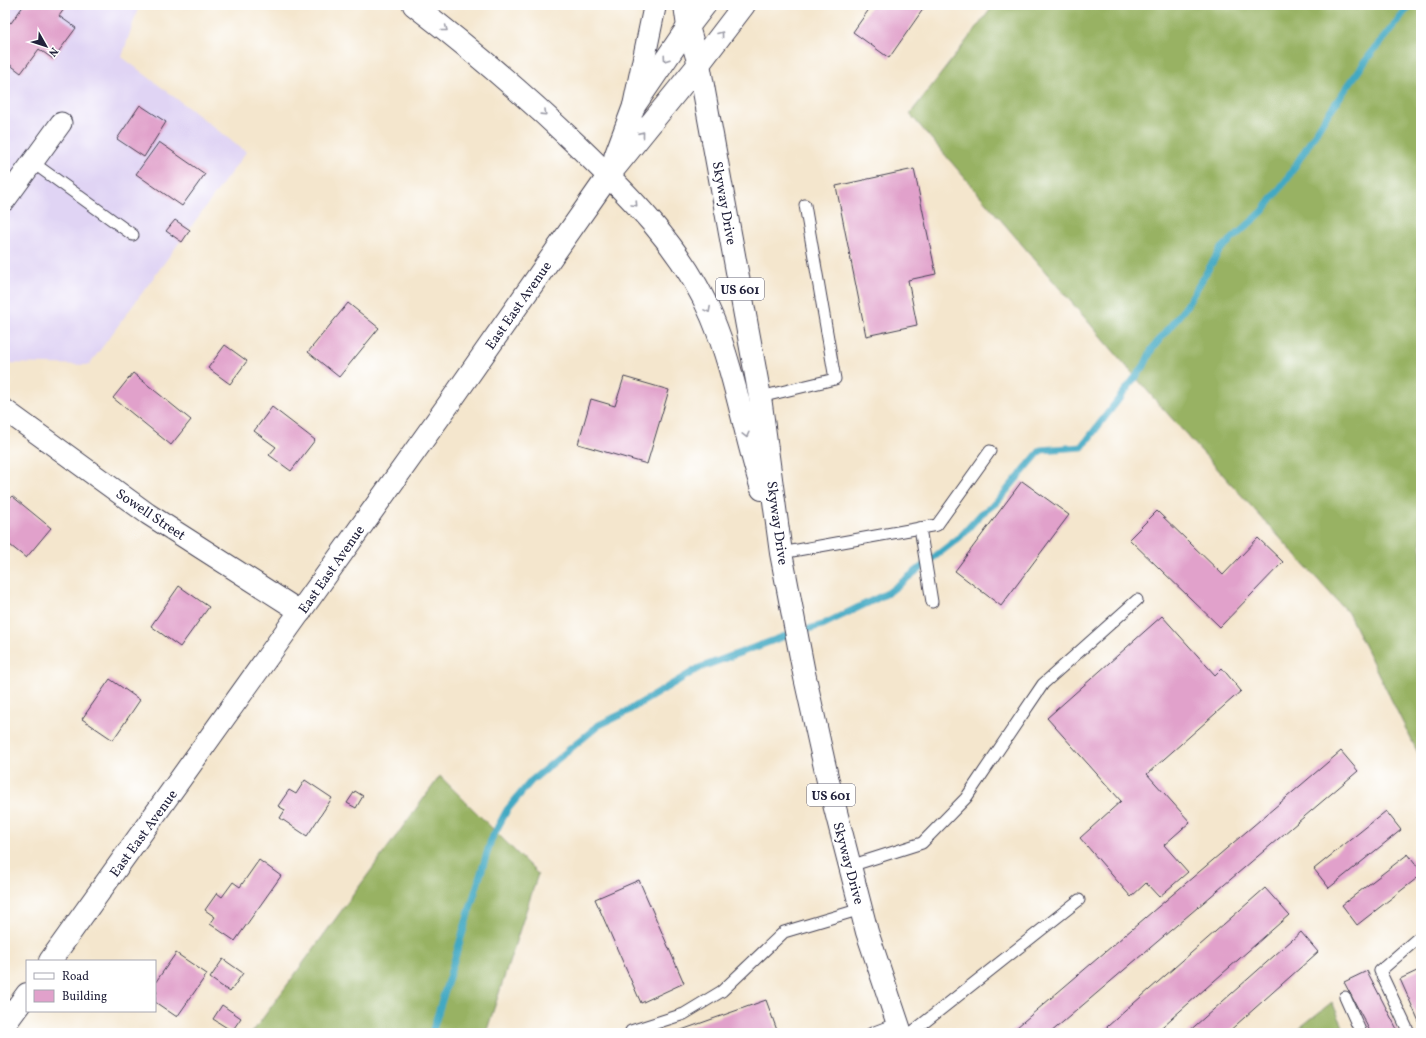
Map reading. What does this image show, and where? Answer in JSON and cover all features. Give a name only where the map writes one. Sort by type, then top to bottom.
[{"type":"main road","name":"US 601","points":[[414,5],[464,44],[527,97],[608,175],[665,237],[712,317],[728,364],[750,451],[781,553]]},
{"type":"main road","points":[[634,106],[656,5]]},
{"type":"main road","name":"Skyway Drive","points":[[685,5],[688,27],[699,64],[760,398],[781,553],[804,673],[828,781],[861,910],[903,1030]]},
{"type":"main road","name":"East East Avenue","points":[[608,175],[634,106],[688,27],[705,5]]},
{"type":"main road","name":"East East Avenue","points":[[51,960],[301,612],[608,175],[699,64],[744,5]]},
{"type":"main road","points":[[5,1024],[26,995]]},
{"type":"street","points":[[5,200],[61,123]]},
{"type":"street","name":"Sowell Street","points":[[5,410],[148,514],[301,612]]},
{"type":"lane","points":[[32,162],[133,234]]},
{"type":"lane","points":[[760,398],[834,379],[805,205]]},
{"type":"lane","points":[[781,553],[937,525],[990,451]]},
{"type":"lane","points":[[920,528],[932,602]]},
{"type":"lane","points":[[850,866],[922,843],[966,798],[1043,684],[1137,600]]},
{"type":"lane","points":[[872,1033],[903,1030],[1080,900]]},
{"type":"lane","points":[[630,1033],[631,1031],[684,1014],[722,991],[784,932],[861,910]]},
{"type":"lane","points":[[1409,1033],[1380,971],[1418,938],[1421,944]]},
{"type":"lane","points":[[1345,997],[1362,1033]]},
{"type":"shaded area","points":[[5,5],[139,5],[122,57],[246,152],[89,365],[5,363]]},
{"type":"green space","points":[[994,5],[1421,5],[1421,759],[1348,613],[1157,402],[910,114]]},
{"type":"green space","points":[[440,776],[538,874],[486,1033],[252,1033]]},
{"type":"green space","points":[[1332,1002],[1346,1033],[1293,1033]]},
{"type":"building","points":[[24,5],[67,5],[59,16],[76,28],[53,59],[39,49],[21,73],[5,61],[5,19],[11,23]]},
{"type":"building","points":[[872,5],[926,5],[889,58],[853,32]]},
{"type":"building","points":[[140,105],[166,122],[144,157],[117,139]]},
{"type":"building","points":[[159,142],[205,174],[182,206],[136,174]]},
{"type":"building","points":[[914,169],[936,274],[908,280],[917,325],[866,336],[836,186]]},
{"type":"building","points":[[175,220],[190,230],[182,242],[166,231]]},
{"type":"building","points":[[348,303],[379,328],[339,377],[308,352]]},
{"type":"building","points":[[225,345],[247,361],[230,384],[208,368]]},
{"type":"building","points":[[133,373],[191,420],[171,445],[113,398]]},
{"type":"building","points":[[624,377],[669,390],[647,464],[578,444],[591,399],[615,406]]},
{"type":"building","points":[[272,407],[315,440],[291,471],[269,455],[276,447],[254,431]]},
{"type":"building","points":[[1022,481],[1069,515],[1001,606],[955,571]]},
{"type":"building","points":[[12,496],[51,528],[26,558],[5,541],[5,505]]},
{"type":"building","points":[[1157,511],[1223,575],[1258,538],[1283,562],[1220,627],[1129,539]]},
{"type":"building","points":[[179,586],[209,607],[180,647],[151,626]]},
{"type":"building","points":[[1162,616],[1215,675],[1222,668],[1241,691],[1147,774],[1190,822],[1164,845],[1188,872],[1159,897],[1146,883],[1131,897],[1080,838],[1121,801],[1047,718]]},
{"type":"building","points":[[110,679],[140,700],[113,740],[82,719]]},
{"type":"building","points":[[1341,751],[1358,771],[1050,1033],[1010,1033]]},
{"type":"building","points":[[305,780],[332,798],[307,836],[280,818],[285,810],[278,806],[289,790],[296,794]]},
{"type":"building","points":[[355,791],[363,796],[356,808],[347,803]]},
{"type":"building","points":[[1386,811],[1401,830],[1329,888],[1314,869]]},
{"type":"building","points":[[1408,854],[1421,871],[1421,875],[1357,925],[1342,905]]},
{"type":"building","points":[[259,860],[281,876],[235,941],[210,924],[215,917],[205,910],[217,893],[222,897],[233,882],[240,887]]},
{"type":"building","points":[[639,880],[684,983],[641,1003],[595,899]]},
{"type":"building","points":[[1265,888],[1289,915],[1155,1033],[1100,1033]]},
{"type":"building","points":[[1301,932],[1318,952],[1227,1033],[1187,1033]]},
{"type":"building","points":[[176,953],[207,974],[177,1017],[156,1003],[156,982]]},
{"type":"building","points":[[223,959],[243,973],[230,992],[210,978]]},
{"type":"building","points":[[1421,969],[1421,1026],[1400,979]]},
{"type":"building","points":[[1367,971],[1399,1033],[1371,1033],[1344,982]]},
{"type":"building","points":[[766,1000],[778,1033],[673,1033]]},
{"type":"building","points":[[222,1005],[241,1018],[232,1031],[213,1019]]},
{"type":"waterway","points":[[432,1033],[491,840],[507,810],[531,781],[599,725],[626,712],[699,668],[788,635],[822,625],[888,593],[960,537],[981,514],[996,503],[1041,450],[1082,447],[1144,366],[1152,349],[1185,308],[1220,250],[1263,211],[1287,179],[1325,118],[1370,55],[1410,5]]}]
